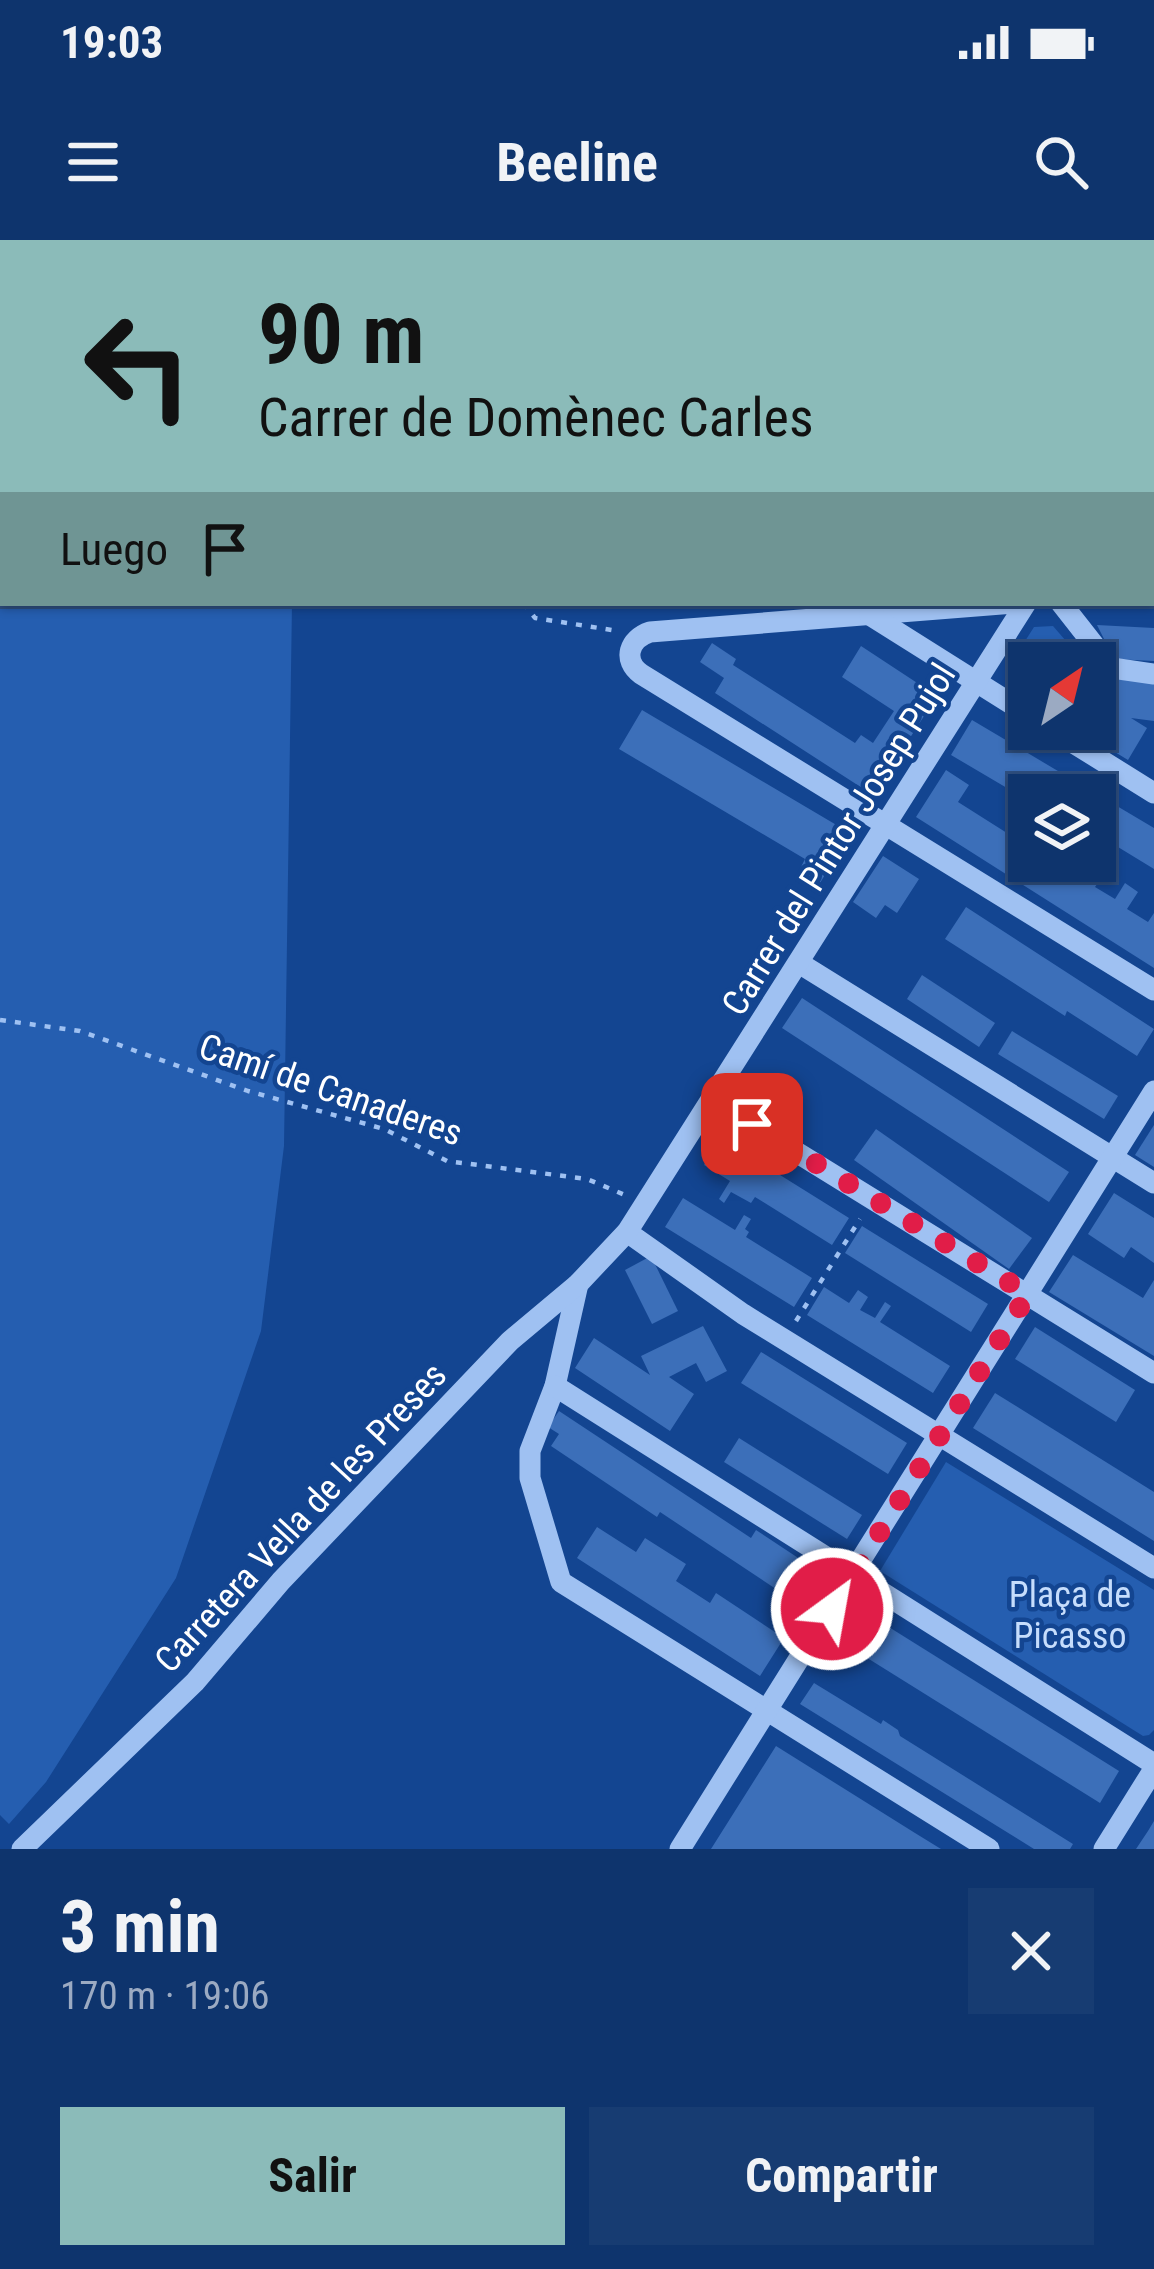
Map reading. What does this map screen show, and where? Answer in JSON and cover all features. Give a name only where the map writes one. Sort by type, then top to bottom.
[{"type":"street","points":[[978,606],[641,635],[629,652],[641,674],[1154,990]]},
{"type":"street","name":"Carrer del Pintor Josep Pujol","points":[[627,1232],[1024,606]]},
{"type":"street","points":[[1063,606],[1112,668],[1154,674]]},
{"type":"street","points":[[869,615],[1008,702]]},
{"type":"street","points":[[1084,750],[1154,794]]},
{"type":"street","points":[[799,963],[1154,1184]]},
{"type":"street","points":[[680,1849],[1154,1090]]},
{"type":"street","points":[[712,1100],[1154,1373]]},
{"type":"street","points":[[627,1232],[713,1295],[1154,1568]]},
{"type":"street","name":"Carretera Vella de les Preses","points":[[22,1849],[195,1682],[281,1581],[510,1341],[578,1284],[627,1232]]},
{"type":"street","points":[[578,1284],[555,1386],[530,1451],[530,1478],[561,1582],[989,1849]]},
{"type":"street","points":[[555,1386],[1154,1766],[1104,1849]]},
{"type":"path","points":[[526,606],[536,618],[641,635]]},
{"type":"path","name":"Camí de Canaderes","points":[[0,1020],[80,1031],[248,1091],[384,1129],[447,1161],[587,1179],[619,1190],[643,1207]]},
{"type":"path","points":[[785,1339],[872,1199]]},
{"type":"green space","points":[[0,606],[292,606],[284,1146],[261,1331],[176,1578],[46,1782],[9,1824],[0,1815]]},
{"type":"green space","points":[[1053,626],[1067,642],[1024,642],[1034,627]]},
{"type":"green space","name":"Plaça de Picasso","points":[[946,1462],[1154,1590],[1154,1730],[1149,1735],[1143,1736],[880,1571]]},
{"type":"building","points":[[1097,625],[1154,628],[1154,661],[1116,659],[1116,642],[1106,642]]},
{"type":"building","points":[[712,643],[736,659],[733,665],[855,743],[861,735],[873,743],[894,711],[842,677],[861,646],[937,696],[873,795],[715,693],[724,678],[700,662]]},
{"type":"building","points":[[1116,679],[1154,682],[1154,721],[1131,718],[1147,728],[1128,760],[1112,750],[1116,750]]},
{"type":"building","points":[[642,710],[850,833],[820,883],[799,871],[805,859],[619,749]]},
{"type":"building","points":[[972,720],[1008,741],[1008,750],[1023,750],[1063,774],[1008,774],[1008,789],[951,755]]},
{"type":"building","points":[[946,770],[969,785],[958,802],[1008,834],[1008,875],[916,817]]},
{"type":"building","points":[[1116,805],[1154,828],[1154,869],[1116,846]]},
{"type":"building","points":[[883,856],[919,879],[897,913],[885,905],[876,918],[853,902]]},
{"type":"building","points":[[1018,882],[1098,882],[1095,887],[1115,899],[1125,883],[1138,892],[1127,909],[1148,922],[1154,913],[1154,968]]},
{"type":"building","points":[[966,907],[1154,1029],[1137,1056],[945,939]]},
{"type":"building","points":[[922,975],[995,1023],[979,1047],[907,999]]},
{"type":"building","points":[[802,998],[1069,1172],[1049,1202],[782,1028]]},
{"type":"building","points":[[1012,1031],[1118,1096],[1104,1119],[998,1054]]},
{"type":"building","points":[[1154,1125],[1154,1167],[1135,1155]]},
{"type":"building","points":[[876,1129],[1032,1238],[1009,1269],[854,1160]]},
{"type":"building","points":[[721,1138],[849,1218],[832,1245],[755,1197],[751,1203],[731,1192],[724,1203],[719,1199],[730,1181],[704,1165]]},
{"type":"building","points":[[1114,1193],[1154,1218],[1154,1263],[1131,1247],[1124,1258],[1088,1234]]},
{"type":"building","points":[[683,1198],[735,1230],[744,1215],[751,1219],[746,1237],[812,1278],[794,1307],[665,1227]]},
{"type":"building","points":[[862,1226],[988,1304],[971,1332],[845,1253]]},
{"type":"building","points":[[1073,1255],[1143,1298],[1154,1280],[1154,1356],[1049,1292]]},
{"type":"building","points":[[651,1256],[678,1311],[652,1324],[625,1270]]},
{"type":"building","points":[[824,1287],[849,1303],[858,1290],[868,1297],[860,1310],[875,1318],[885,1302],[891,1306],[880,1322],[950,1366],[933,1393],[807,1315]]},
{"type":"building","points":[[703,1326],[727,1371],[706,1382],[696,1363],[669,1377],[694,1394],[670,1431],[575,1368],[594,1338],[650,1375],[641,1356]]},
{"type":"building","points":[[1035,1327],[1135,1390],[1116,1422],[1015,1359]]},
{"type":"building","points":[[761,1352],[907,1443],[888,1474],[741,1383]]},
{"type":"building","points":[[995,1393],[1154,1492],[1154,1541],[973,1428]]},
{"type":"building","points":[[559,1411],[751,1538],[756,1530],[824,1575],[803,1607],[551,1446],[559,1434],[548,1427]]},
{"type":"building","points":[[739,1438],[862,1515],[847,1539],[724,1462]]},
{"type":"building","points":[[597,1527],[636,1552],[645,1538],[686,1564],[676,1581],[710,1603],[716,1593],[784,1638],[760,1676],[577,1558]]},
{"type":"building","points":[[860,1609],[1119,1771],[1100,1803],[840,1641]]},
{"type":"building","points":[[814,1683],[881,1724],[883,1720],[900,1736],[1073,1844],[1070,1849],[1034,1849],[800,1704]]},
{"type":"building","points":[[776,1746],[915,1833],[941,1849],[711,1849]]},
{"type":"building","points":[[1154,1821],[1154,1849],[1136,1849],[1148,1831]]},
{"type":"route","points":[[752,1124],[1028,1294],[832,1609]]}]
